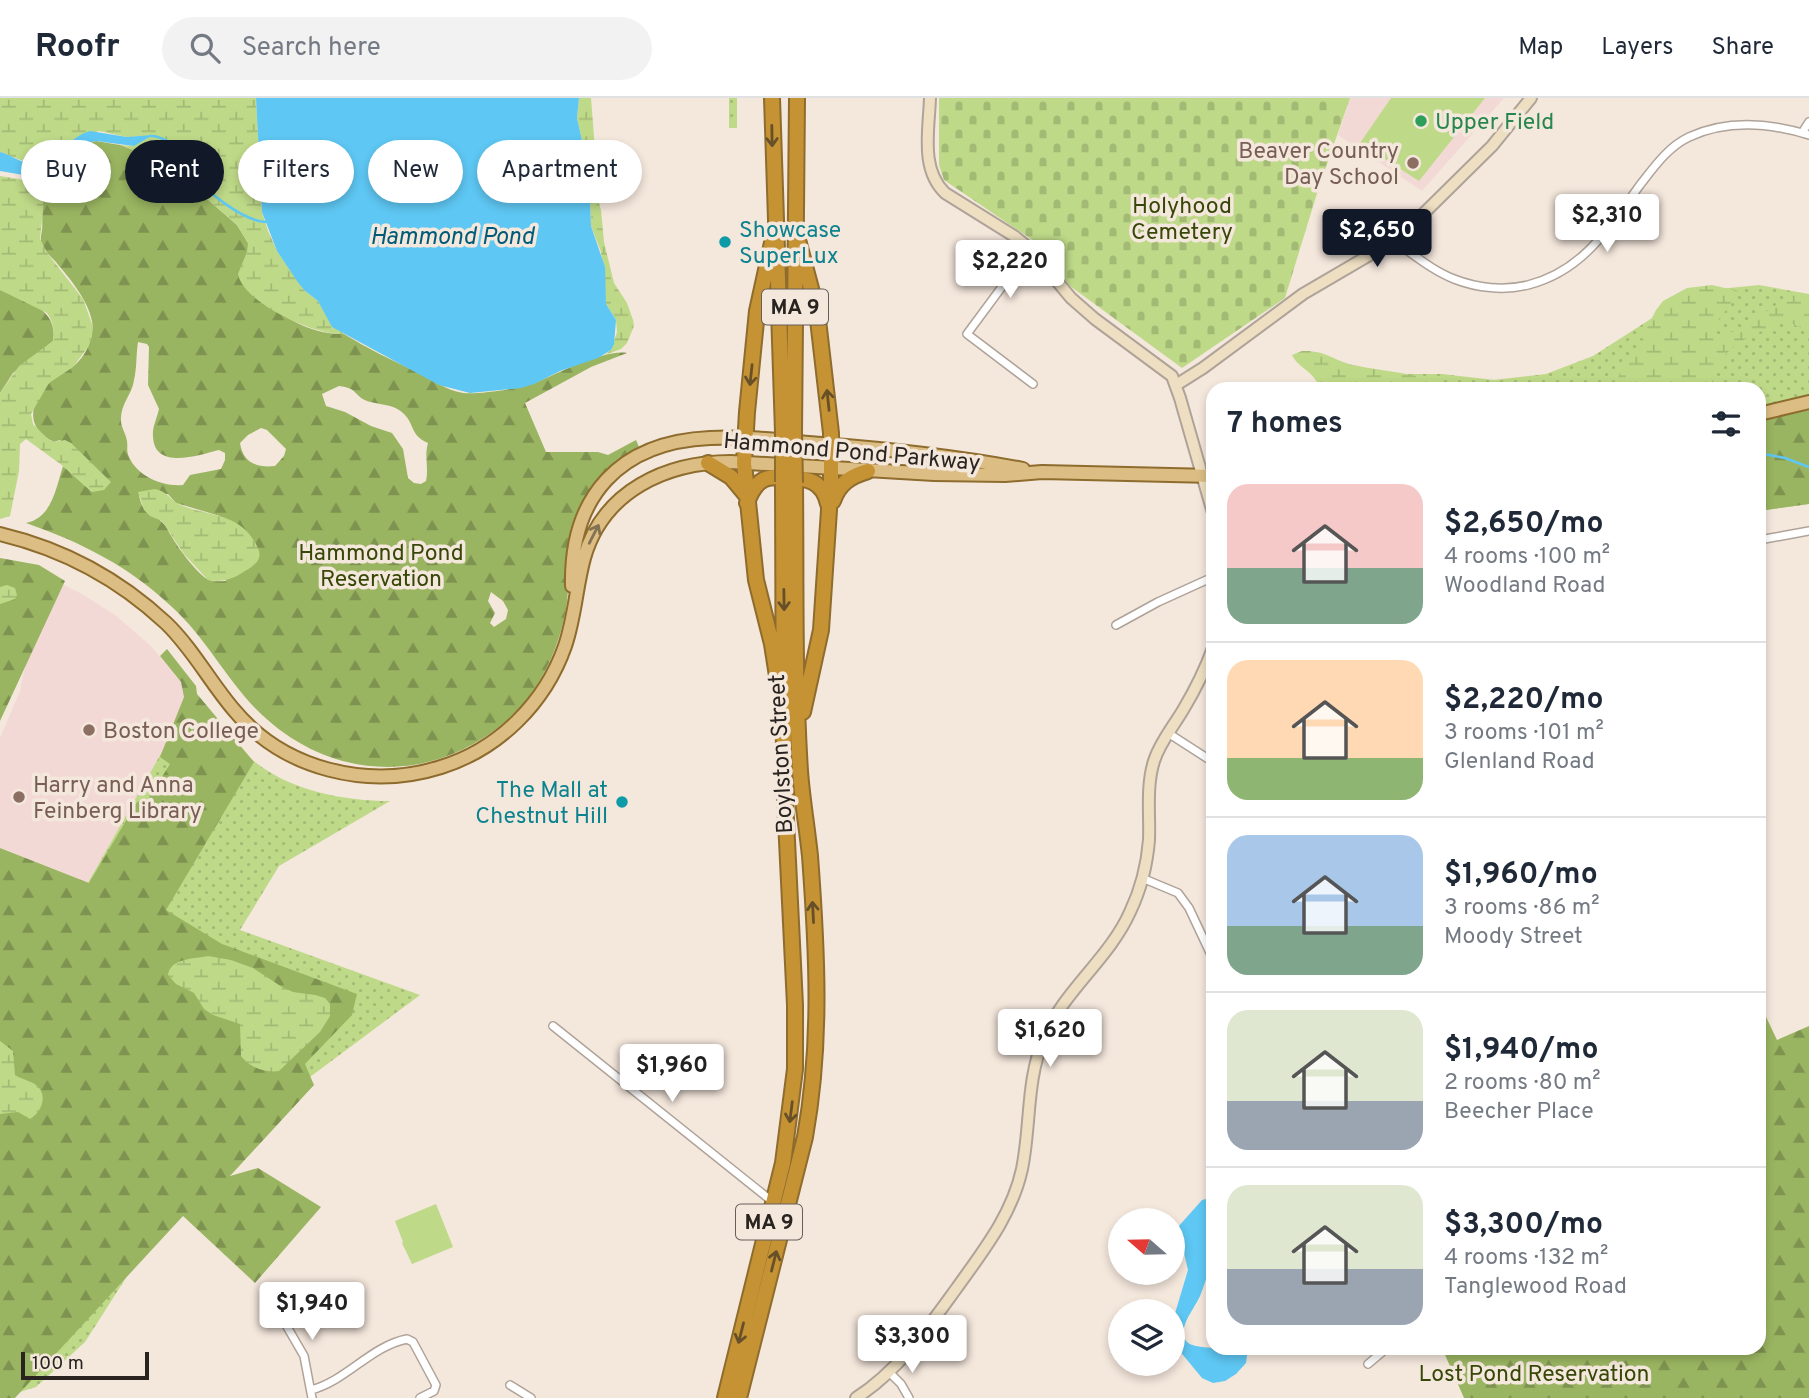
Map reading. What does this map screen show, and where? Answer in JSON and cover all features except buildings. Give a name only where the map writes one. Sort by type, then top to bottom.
[{"type":"highway","name":"Boylston Street","points":[[725,1398],[774,1203],[788,1132],[796,1055],[785,801],[791,732],[788,432],[775,229],[772,98]]},
{"type":"highway","name":"Boylston Street","points":[[788,432],[797,236],[797,98]]},
{"type":"highway","points":[[775,229],[757,311],[744,463],[756,580],[791,732]]},
{"type":"highway","points":[[791,732],[820,640],[831,468],[817,311],[797,236]]},
{"type":"highway","points":[[708,463],[731,477],[746,500]]},
{"type":"highway","points":[[829,512],[835,494],[843,482],[868,471]]},
{"type":"highway","points":[[746,500],[754,488],[766,478],[802,478],[813,480],[824,491],[829,512]]},
{"type":"highway","name":"Boylston Street","points":[[740,1398],[800,1160],[815,1072],[818,1017],[810,855],[801,775],[791,732]]},
{"type":"main road","points":[[1766,412],[1809,401]]},
{"type":"main road","name":"Hammond Pond Parkway","points":[[573,614],[572,564],[578,527],[593,495],[608,477],[626,462],[655,447],[695,439],[745,438],[831,445],[1042,472]]},
{"type":"main road","name":"Hammond Pond Parkway","points":[[0,534],[73,559],[125,589],[176,634],[234,710],[262,738],[302,760],[337,772],[359,776],[396,776],[427,771],[468,756],[500,736],[528,710],[546,685],[563,651],[581,569],[597,528],[613,506],[629,491],[675,468],[708,463],[744,463],[990,475],[1042,472],[1206,476]]},
{"type":"street","points":[[929,98],[929,169],[936,184],[945,193],[1030,249],[1071,298],[1171,376],[1206,470]]},
{"type":"street","points":[[1176,385],[1303,294],[1368,256],[1391,239],[1448,191],[1492,146],[1531,98]]},
{"type":"street","points":[[1391,239],[1436,270],[1475,286],[1499,289],[1547,280],[1572,265],[1596,245],[1661,159],[1688,138],[1709,130],[1757,123],[1806,134],[1809,122]]},
{"type":"street","points":[[1030,249],[967,334],[1033,384]]},
{"type":"street","points":[[1766,539],[1809,531]]},
{"type":"street","points":[[1116,625],[1206,580]]},
{"type":"street","points":[[856,1398],[889,1372],[932,1323],[995,1233],[1007,1211],[1022,1168],[1031,1081],[1044,1039],[1055,1016],[1119,932],[1131,909],[1147,853],[1152,770],[1167,735],[1196,687],[1206,664]]},
{"type":"street","points":[[1167,735],[1206,758]]},
{"type":"street","points":[[1142,878],[1170,888],[1178,894],[1189,908],[1206,944]]},
{"type":"street","points":[[553,1026],[774,1203]]},
{"type":"street","points":[[273,1295],[303,1356],[311,1394],[378,1351],[407,1339],[413,1342],[436,1385],[434,1391],[420,1398]]},
{"type":"street","points":[[1368,1364],[1379,1355]]},
{"type":"street","points":[[889,1372],[901,1384],[909,1398]]},
{"type":"street","points":[[510,1385],[531,1398]]},
{"type":"shaded area","name":"Upper Field","points":[[1350,98],[1504,98],[1422,191],[1338,135]]},
{"type":"shaded area","name":"Boston College","points":[[44,575],[115,615],[151,646],[193,697],[85,888],[0,852],[0,738],[20,691]]},
{"type":"green space","points":[[0,98],[256,98],[258,140],[238,140],[238,203],[262,203],[268,231],[277,251],[304,290],[318,301],[344,334],[316,330],[282,316],[253,296],[243,285],[238,274],[248,243],[237,225],[212,203],[224,203],[224,140],[144,140],[151,136],[127,137],[99,131],[72,140],[21,140],[21,160],[0,152]]},
{"type":"green space","points":[[579,98],[591,98],[594,140],[582,140],[577,118]]},
{"type":"green space","points":[[729,98],[737,98],[737,128],[729,128]]},
{"type":"green space","name":"Holyhood Cemetery","points":[[939,98],[1350,98],[1285,298],[1182,368],[1070,286],[1034,241],[944,180],[939,165]]},
{"type":"green space","name":"Upper Field","points":[[1391,98],[1485,98],[1419,181],[1360,143]]},
{"type":"green space","name":"Hammond Pond Reservation","points":[[111,144],[125,147],[125,203],[212,203],[237,225],[248,243],[248,252],[241,268],[244,285],[277,312],[316,331],[344,334],[438,384],[463,393],[522,387],[595,358],[627,353],[591,367],[525,403],[546,452],[598,452],[608,455],[636,440],[639,447],[624,456],[599,479],[581,506],[570,538],[566,609],[558,641],[536,686],[504,723],[474,744],[443,758],[410,765],[377,767],[345,762],[313,750],[284,733],[256,709],[195,631],[156,593],[104,557],[26,523],[35,520],[47,509],[63,466],[92,492],[60,440],[54,442],[38,430],[34,423],[37,399],[52,381],[81,359],[88,347],[93,327],[83,299],[42,246],[43,203],[111,203]],"holes":[[[138,342],[149,347],[148,385],[159,409],[153,433],[155,447],[161,454],[179,458],[219,450],[225,453],[221,469],[190,475],[183,485],[175,485],[152,479],[133,464],[128,453],[121,415],[133,385]],[[339,386],[353,390],[367,401],[392,407],[407,418],[418,437],[428,443],[426,481],[421,484],[414,483],[408,478],[403,449],[392,433],[326,406],[322,394]],[[261,428],[267,430],[286,449],[284,456],[275,466],[252,463],[242,450],[240,443]],[[168,494],[176,503],[220,516],[226,581],[209,580],[199,573],[159,519],[145,510],[139,495]],[[491,592],[503,601],[508,610],[506,619],[494,627],[490,623],[495,613],[488,601]]]},
{"type":"green space","points":[[0,176],[21,179],[21,203],[44,203],[40,239],[48,254],[83,299],[92,324],[88,347],[73,367],[49,383],[31,414],[33,424],[54,442],[65,440],[71,443],[111,482],[104,490],[92,492],[63,466],[26,439],[20,444],[19,471],[10,516],[0,519],[0,393],[19,366],[53,341],[54,334],[47,313],[0,290]]},
{"type":"green space","points":[[590,203],[599,203],[604,242],[614,283],[627,303],[634,326],[627,343],[621,349],[605,355],[611,350],[617,332],[616,320],[606,304],[601,252],[591,226]]},
{"type":"green space","points":[[1712,285],[1738,291],[1739,294],[1712,328],[1710,334],[1713,337],[1740,330],[1751,319],[1771,309],[1787,296],[1800,293],[1809,295],[1809,331],[1788,322],[1756,333],[1726,354],[1719,363],[1712,382],[1614,382],[1632,358],[1656,310],[1663,301],[1687,288]]},
{"type":"green space","points":[[1759,285],[1809,294],[1809,504],[1766,510],[1766,382],[1376,382],[1411,374],[1442,374],[1494,380],[1546,374],[1593,356],[1660,313],[1719,289]]},
{"type":"green space","points":[[0,290],[29,302],[45,313],[51,321],[53,341],[13,373],[0,393]]},
{"type":"green space","points":[[1310,351],[1353,365],[1438,382],[1317,382],[1292,355]]},
{"type":"green space","points":[[1809,410],[1809,504],[1766,510],[1766,419]]},
{"type":"green space","points":[[155,489],[179,504],[225,518],[242,527],[259,551],[255,564],[232,578],[223,581],[208,580],[184,554],[162,521],[144,510],[138,492]]},
{"type":"green space","points":[[0,558],[39,565],[65,581],[0,721]]},
{"type":"green space","points":[[7,585],[15,588],[17,595],[15,599],[0,604],[0,587]]},
{"type":"green space","points":[[167,649],[196,686],[197,694],[254,762],[166,910],[222,944],[357,994],[352,1015],[305,1064],[314,1085],[230,1176],[258,1168],[321,1207],[255,1283],[183,1216],[15,1398],[0,1398],[0,848],[89,883],[137,802],[148,799],[170,764],[160,757],[184,697],[181,682],[160,656]]},
{"type":"green space","points":[[193,697],[248,756],[279,777],[334,796],[390,801],[279,866],[240,930],[420,995],[267,1109],[154,1234],[85,1342],[36,1387],[0,1398],[0,852],[85,888]]},
{"type":"green space","points":[[208,956],[253,968],[293,992],[325,998],[330,1004],[330,1016],[320,1032],[279,1071],[253,1066],[241,1056],[240,1024],[204,1009],[194,993],[176,984],[168,975],[173,965],[178,962]]},
{"type":"green space","name":"Lost Pond Reservation","points":[[1766,1017],[1777,1040],[1809,1026],[1809,1398],[1464,1398],[1445,1355],[1766,1355]]},
{"type":"green space","points":[[0,1041],[13,1051],[15,1075],[36,1085],[42,1094],[42,1104],[30,1119],[18,1112],[0,1114]]},
{"type":"green space","points":[[436,1204],[453,1247],[412,1264],[395,1221]]},
{"type":"water","name":"Hammond Pond","points":[[256,98],[579,98],[577,118],[582,140],[477,140],[477,203],[590,203],[591,226],[605,267],[606,304],[616,320],[611,350],[598,358],[521,388],[470,393],[439,385],[332,327],[318,301],[304,290],[277,251],[262,212],[262,203],[354,203],[354,140],[258,140]]},
{"type":"water","points":[[90,131],[127,137],[153,135],[144,140],[125,140],[125,145],[111,143],[111,140],[74,140]]},
{"type":"water","points":[[0,152],[21,160],[21,175],[0,171]]},
{"type":"water","points":[[1206,1199],[1206,1279],[1185,1324],[1185,1299],[1179,1299],[1188,1270],[1185,1257],[1185,1219]]},
{"type":"water","points":[[1185,1338],[1190,1344],[1206,1347],[1206,1355],[1247,1355],[1246,1363],[1225,1381],[1213,1383],[1202,1378],[1185,1357]]},
{"type":"waterway","points":[[150,136],[163,139],[176,147],[191,174],[225,204],[246,216],[265,222]]},
{"type":"waterway","points":[[1766,454],[1809,467]]},
{"type":"place","name":"Upper Field","points":[[1421,121]]},
{"type":"place","name":"Beaver Country Day School","points":[[1413,163]]},
{"type":"place","name":"Showcase SuperLux","points":[[725,242]]},
{"type":"place","name":"Boston College","points":[[89,730]]},
{"type":"place","name":"Harry and Anna Feinberg Library","points":[[19,797]]},
{"type":"place","name":"The Mall at Chestnut Hill","points":[[622,802]]}]
